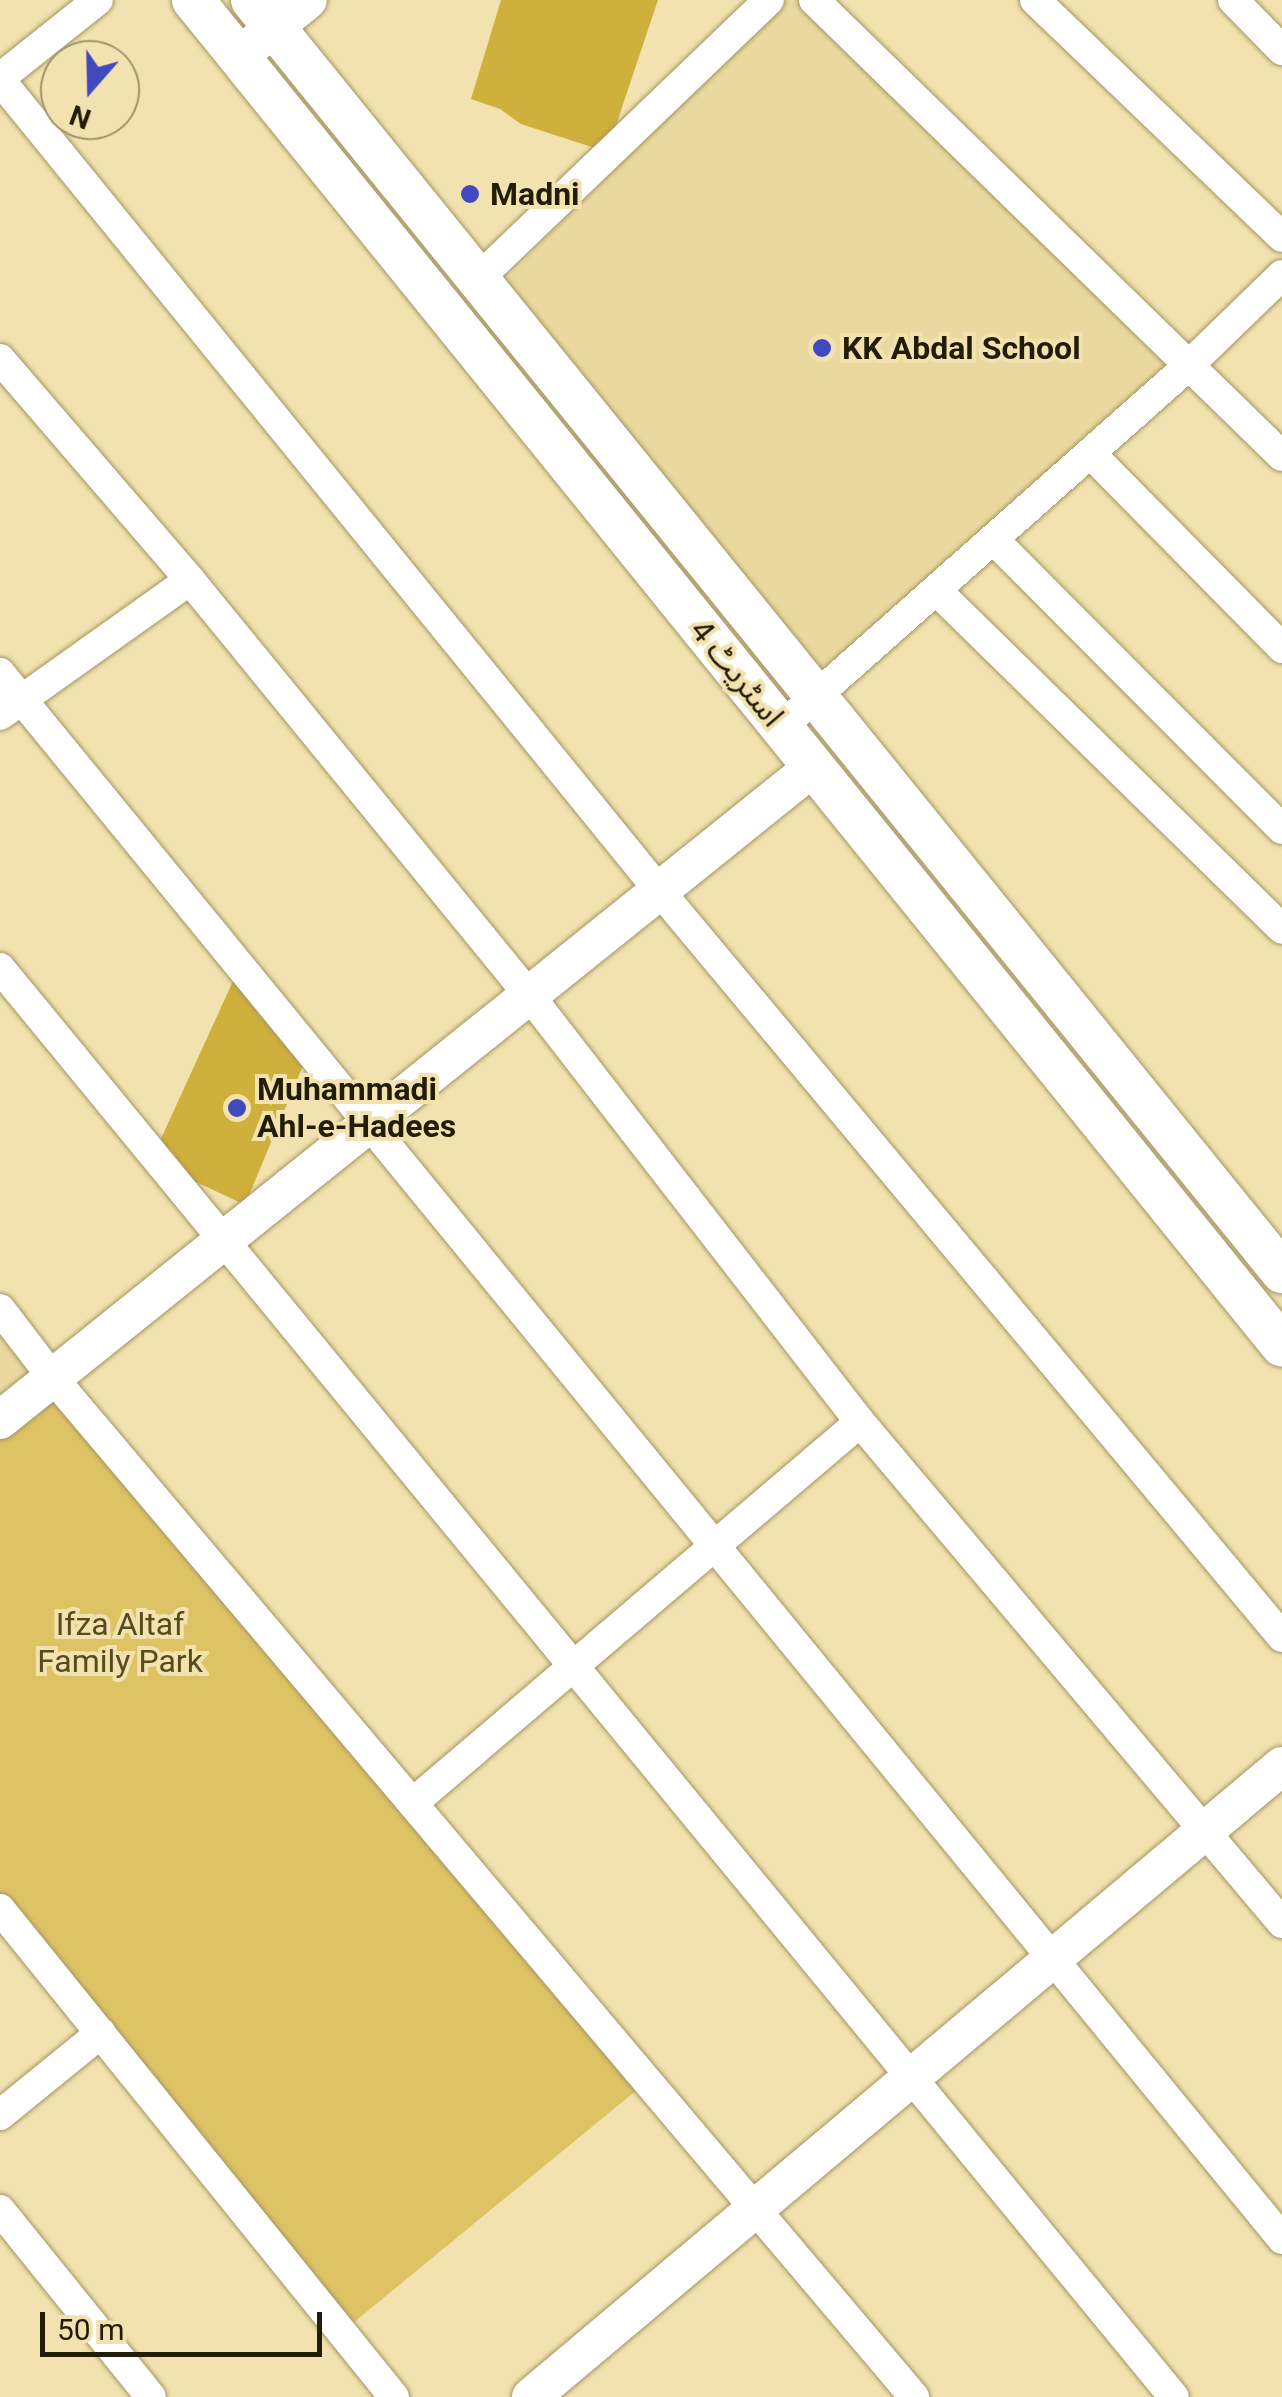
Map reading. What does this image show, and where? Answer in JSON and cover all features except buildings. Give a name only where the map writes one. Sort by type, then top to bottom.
[{"type":"main road","name":"اسٹریٹ 4","points":[[192,0],[1282,1346]]},
{"type":"main road","name":"اسٹریٹ 4","points":[[263,14],[1282,1272]]},
{"type":"street","points":[[98,0],[0,79],[658,889],[1282,1638]]},
{"type":"street","points":[[238,57],[263,14],[308,0]]},
{"type":"street","points":[[478,278],[769,0]]},
{"type":"street","points":[[814,0],[1282,456]]},
{"type":"street","points":[[1035,0],[1282,237]]},
{"type":"street","points":[[1233,0],[1282,50]]},
{"type":"street","points":[[780,728],[1187,367],[1282,275]]},
{"type":"street","points":[[0,359],[190,580],[529,995],[860,1422],[1282,1923]]},
{"type":"street","points":[[1090,453],[1282,648]]},
{"type":"street","points":[[993,540],[1282,828]]},
{"type":"street","points":[[10,707],[190,580]]},
{"type":"street","points":[[936,590],[1282,929]]},
{"type":"street","points":[[0,672],[10,707],[368,1124],[1282,2239]]},
{"type":"street","points":[[0,1420],[812,768]]},
{"type":"street","points":[[0,968],[1174,2397]]},
{"type":"street","points":[[0,1309],[53,1378],[914,2397]]},
{"type":"street","points":[[414,1802],[860,1422]]},
{"type":"street","points":[[531,2397],[1282,1766]]},
{"type":"street","points":[[0,1909],[394,2397]]},
{"type":"street","points":[[0,2115],[100,2033]]},
{"type":"street","points":[[0,2210],[152,2397]]},
{"type":"shaded area","name":"KK Abdal School","points":[[772,0],[828,0],[1187,367],[780,728],[459,330]]},
{"type":"shaded area","points":[[0,1309],[53,1378],[0,1420]]},
{"type":"green space","name":"Ifza Altaf Family Park","points":[[53,1378],[649,2080],[342,2332],[0,1909],[0,1420]]},
{"type":"place","name":"Madni","points":[[470,194]]},
{"type":"place","name":"KK Abdal School","points":[[822,348]]},
{"type":"place","name":"Muhammadi Ahl-e-Hadees","points":[[237,1108]]}]
